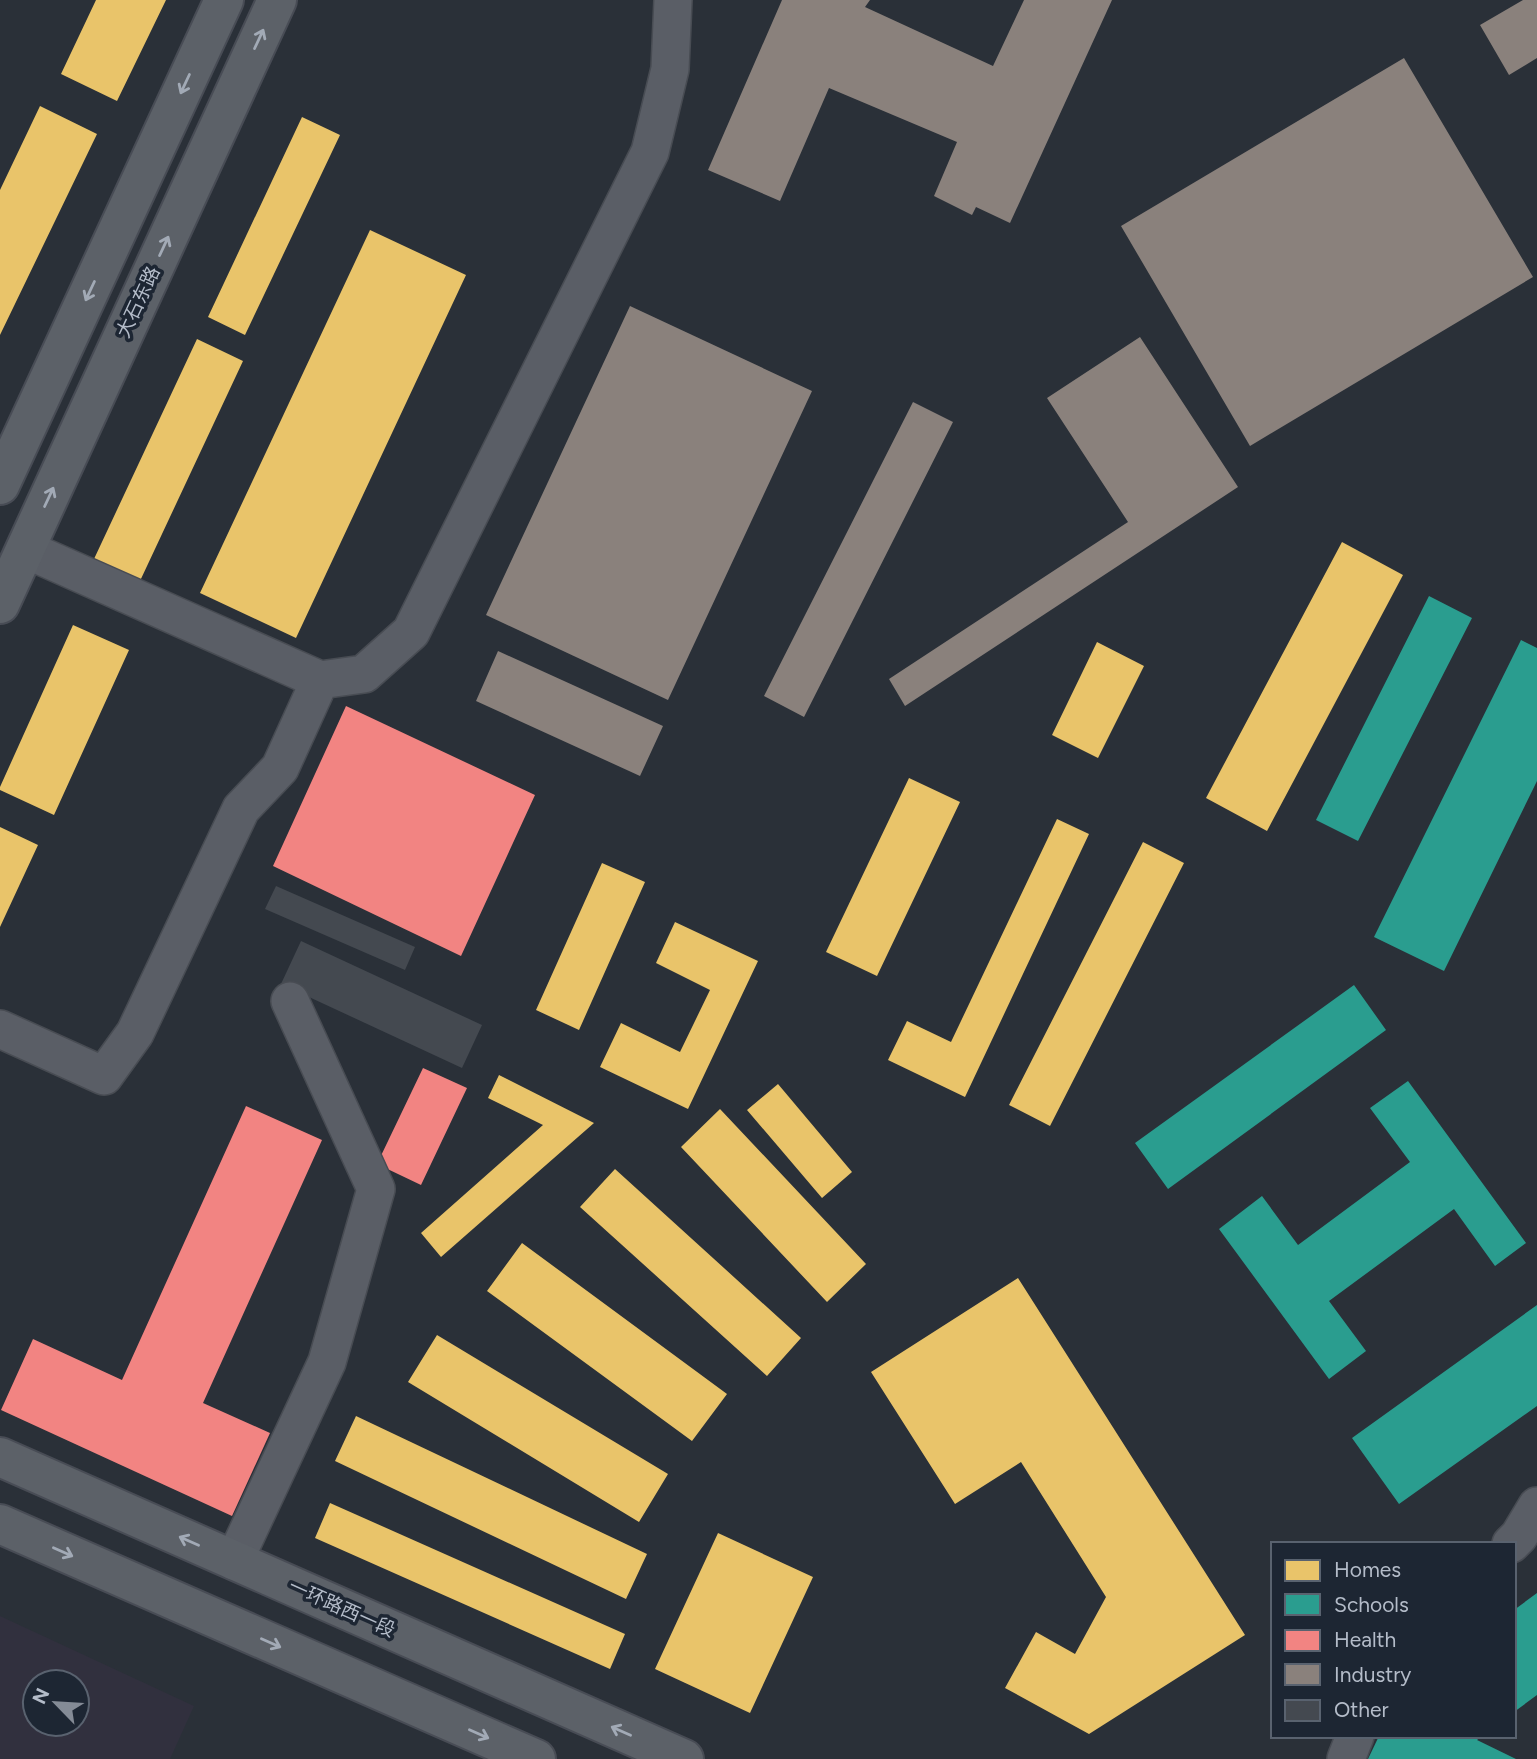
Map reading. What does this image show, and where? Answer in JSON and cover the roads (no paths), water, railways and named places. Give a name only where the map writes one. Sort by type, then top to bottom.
[{"type":"main road","points":[[0,485],[224,0]]},
{"type":"main road","name":"大石东路","points":[[0,604],[277,0]]},
{"type":"main road","name":"一环路西一段","points":[[0,1457],[684,1759]]},
{"type":"main road","points":[[0,1524],[536,1759]]},
{"type":"lane","points":[[25,549],[320,680],[364,674],[411,632],[650,152],[670,69],[673,0]]},
{"type":"lane","points":[[0,1029],[104,1076],[135,1033],[241,809],[280,768],[320,680]]},
{"type":"lane","points":[[234,1561],[327,1362],[376,1189],[290,1001]]},
{"type":"lane","points":[[1513,1542],[1537,1506]]},
{"type":"lane","points":[[1346,1759],[1354,1738]]}]
